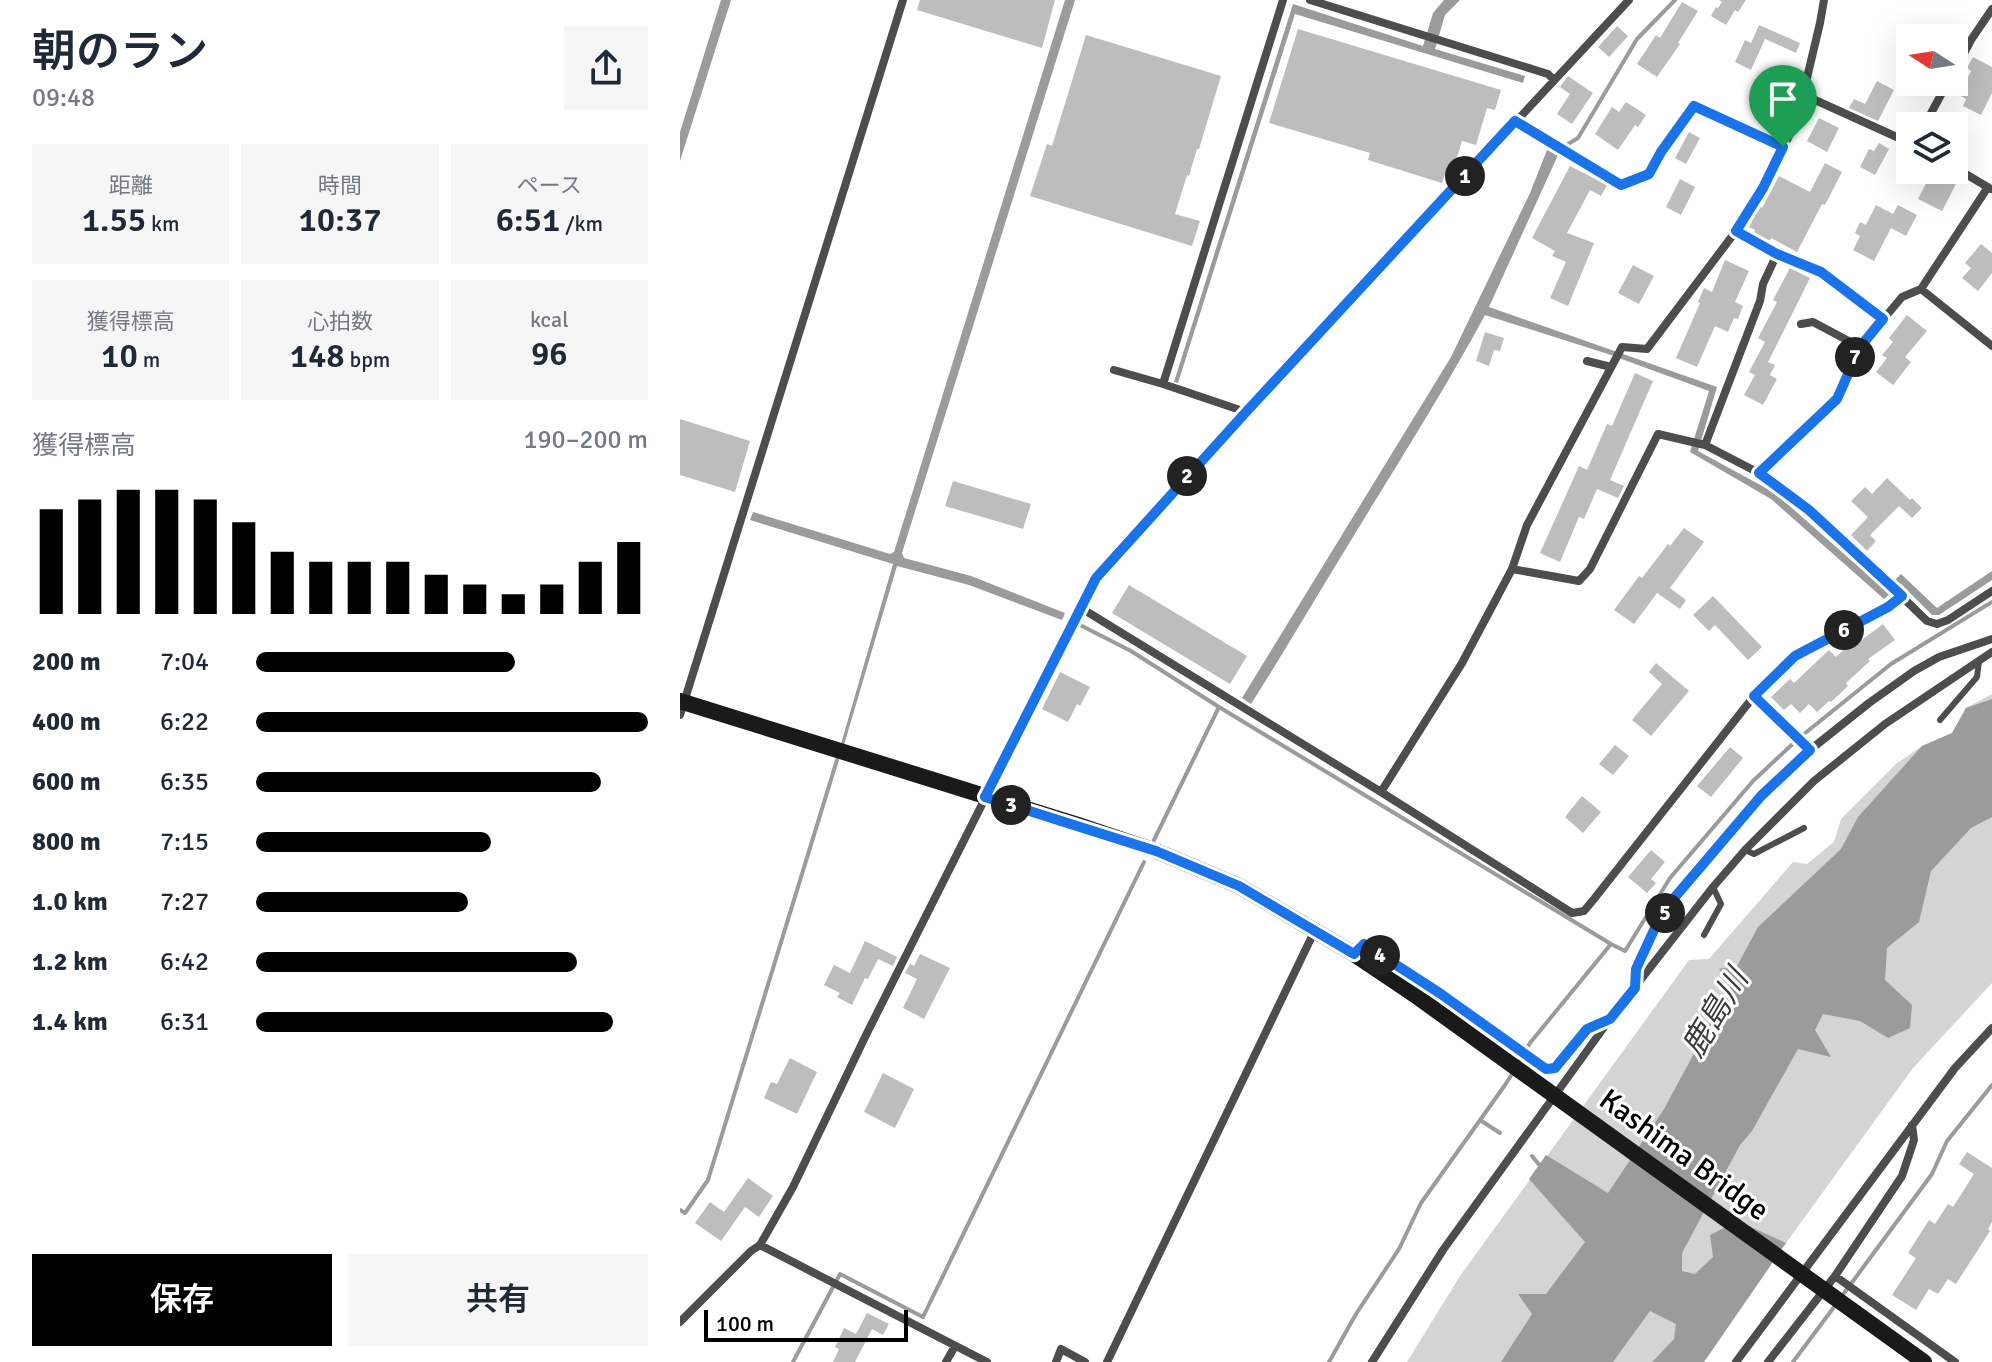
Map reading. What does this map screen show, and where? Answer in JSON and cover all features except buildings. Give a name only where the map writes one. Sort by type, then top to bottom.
[{"type":"street","points":[[681,706],[903,0]]},
{"type":"street","points":[[1163,384],[1283,0]]},
{"type":"street","points":[[1310,0],[1548,74],[1554,80]]},
{"type":"street","points":[[680,1322],[760,1245],[793,1187],[1096,578],[1629,0]]},
{"type":"street","points":[[1381,792],[1462,663],[1512,569],[1527,525],[1622,347],[1647,349],[1736,231],[1763,188],[1797,120],[1824,0]]},
{"type":"street","points":[[1968,49],[1992,9]]},
{"type":"street","points":[[1804,95],[1896,137]]},
{"type":"street","points":[[1515,121],[1621,185],[1649,174],[1694,106],[1783,147]]},
{"type":"street","points":[[1759,473],[1837,399],[1860,347],[1902,297],[1921,289],[1990,188],[1968,175]]},
{"type":"street","points":[[1736,231],[1777,254],[1821,272],[1883,319]]},
{"type":"street","points":[[1705,445],[1760,301],[1763,284],[1777,254]]},
{"type":"street","points":[[1921,289],[1992,346]]},
{"type":"street","points":[[1801,324],[1813,322],[1860,347]]},
{"type":"street","points":[[1587,361],[1613,365]]},
{"type":"street","points":[[1114,370],[1246,412]]},
{"type":"street","points":[[1512,569],[1579,581],[1590,569],[1658,434],[1705,445],[1759,473],[1809,510],[1927,621],[1937,624],[1948,620],[1992,591]]},
{"type":"street","points":[[1081,608],[1572,913],[1584,911],[1754,696],[1795,656],[1888,607],[1900,593]]},
{"type":"street","points":[[1635,988],[1636,969],[1654,930],[1675,897],[1807,747],[1914,671],[1939,657],[1992,639]]},
{"type":"street","points":[[1372,1362],[1443,1250],[1610,1019],[1745,850],[1814,781],[1885,724],[1992,652]]},
{"type":"street","points":[[1754,696],[1807,747]]},
{"type":"street","name":"Kashima Bridge","points":[[681,706],[1156,851],[1239,886],[1354,954],[1412,993],[1924,1362]]},
{"type":"street","points":[[1107,1362],[1315,930]]},
{"type":"street","points":[[1354,954],[1364,944],[1546,1069],[1555,1068],[1587,1029],[1610,1019]]},
{"type":"street","points":[[1736,1362],[1955,1068],[1992,1028]]},
{"type":"street","points":[[1768,1362],[1838,1279],[1902,1176],[1914,1140],[1912,1125]]},
{"type":"street","points":[[760,1245],[987,1362]]},
{"type":"street","points":[[1838,1279],[1955,1362]]},
{"type":"street","points":[[946,1362],[955,1346]]},
{"type":"street","points":[[1056,1362],[1061,1349],[1085,1362]]},
{"type":"lane","points":[[1940,720],[1977,677],[1979,661]]},
{"type":"lane","points":[[1745,850],[1754,854],[1804,828]]},
{"type":"lane","points":[[1704,935],[1721,904],[1713,887]]},
{"type":"shaded area","points":[[721,0],[731,0],[680,161],[680,132]]},
{"type":"shaded area","points":[[1065,0],[1075,0],[902,553],[904,558],[971,576],[1065,613],[1062,620],[969,585],[897,566],[844,745],[841,744],[893,564],[750,520],[753,512],[890,554],[894,552]]},
{"type":"shaded area","points":[[1444,0],[1460,0],[1445,15],[1435,49],[1525,76],[1523,83],[1295,14],[1178,383],[1174,382],[1293,4],[1423,46],[1433,13]]},
{"type":"shaded area","points":[[1547,150],[1558,155],[1489,307],[1717,387],[1698,451],[1775,493],[1885,590],[1901,574],[1937,608],[1992,571],[1992,580],[1939,615],[1932,615],[1901,584],[1884,599],[1771,499],[1690,452],[1709,391],[1608,354],[1485,315],[1251,704],[1242,698],[1451,357],[1530,193]]},
{"type":"shaded area","points":[[1992,694],[1992,712],[1527,1362],[1407,1362],[1460,1276],[1689,960],[1709,959],[1793,862],[1807,864],[1834,842],[1841,819],[1896,764],[1922,746],[1952,733],[1966,708]]},
{"type":"shaded area","points":[[1992,699],[1992,817],[1971,828],[1931,871],[1919,922],[1887,948],[1885,980],[1912,1005],[1910,1028],[1888,1038],[1860,1021],[1823,1014],[1815,1030],[1831,1057],[1798,1049],[1752,1131],[1740,1145],[1682,1253],[1682,1271],[1695,1274],[1713,1257],[1710,1235],[1738,1221],[1786,1243],[1704,1362],[1652,1362],[1674,1339],[1676,1324],[1650,1311],[1613,1362],[1501,1362],[1532,1314],[1518,1294],[1546,1294],[1585,1242],[1529,1179],[1546,1155],[1608,1193],[1664,1109],[1731,985],[1719,969],[1737,966],[1758,927],[1841,849],[1858,817],[1922,746],[1952,733],[1966,708]]},
{"type":"shaded area","points":[[1992,773],[1992,983],[1913,1068],[1704,1362],[1571,1362]]},
{"type":"waterway","points":[[1552,156],[1578,138],[1637,39],[1675,0]]},
{"type":"waterway","points":[[1518,1063],[1530,1043],[1611,944],[1625,951],[1670,878],[1753,781],[1799,738],[1891,664],[1992,602]]},
{"type":"waterway","points":[[1082,626],[1131,651],[1611,944]]},
{"type":"waterway","points":[[1154,840],[1219,707]]},
{"type":"waterway","points":[[680,1210],[685,1213],[708,1180],[837,760]]},
{"type":"waterway","points":[[793,1362],[840,1274],[923,1317],[1144,862]]},
{"type":"waterway","points":[[1329,1362],[1399,1249],[1421,1203],[1514,1071]]},
{"type":"waterway","points":[[1842,1296],[1932,1174],[1947,1141],[1992,1085]]},
{"type":"waterway","points":[[1480,1120],[1500,1133]]},
{"type":"waterway","points":[[1532,1156],[1541,1167]]},
{"type":"waterway","points":[[1793,1362],[1837,1303]]},
{"type":"route","points":[[1694,106],[1783,147],[1763,188],[1736,231],[1777,254],[1821,272],[1883,319],[1860,347],[1837,399],[1759,473],[1809,510],[1902,596],[1888,607],[1795,656],[1754,696],[1810,750],[1761,796],[1675,897],[1654,930],[1636,969],[1635,988],[1610,1019],[1587,1029],[1555,1068],[1546,1069],[1364,944],[1354,954],[1239,886],[1156,851],[985,797],[1096,578],[1515,121],[1621,185],[1649,174],[1694,106]]},
{"type":"water label","name":"鹿島川","points":[[1715,1013]]}]
